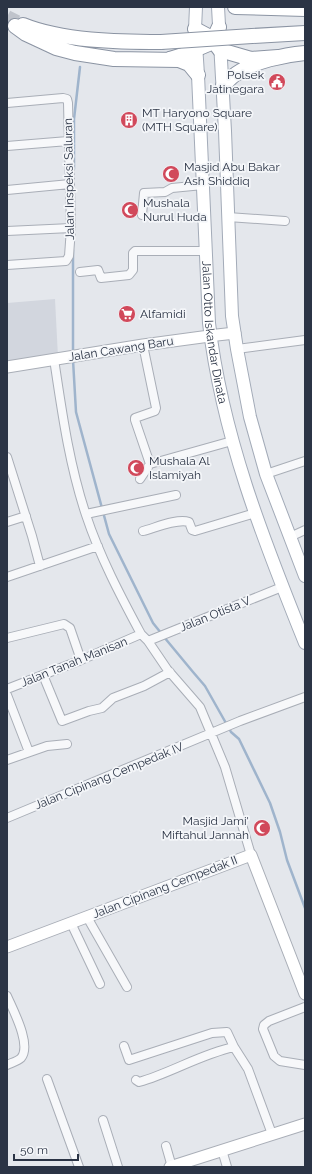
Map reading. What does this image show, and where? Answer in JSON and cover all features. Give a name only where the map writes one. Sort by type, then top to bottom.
[{"type":"highway","points":[[235,7],[300,9]]},
{"type":"highway","points":[[198,75],[189,64],[179,60],[114,59],[75,53],[56,48],[26,34],[16,24],[77,37],[120,42],[161,42],[305,33]]},
{"type":"highway","points":[[195,29],[217,39],[251,59],[305,53]]},
{"type":"highway","points":[[170,59],[196,50],[217,39]]},
{"type":"highway","points":[[223,86],[237,73],[278,57]]},
{"type":"main road","name":"Jalan Otto Iskandar Dinata","points":[[196,7],[195,29],[210,336],[222,403],[232,441],[255,513],[282,587],[305,643]]},
{"type":"main road","name":"Jalan Otto Iskandar Dinata","points":[[218,7],[217,39],[223,86],[232,316],[237,349],[250,417],[266,474],[305,576]]},
{"type":"street","name":"Jalan Inspeksi Saluran","points":[[7,103],[63,98],[67,99],[71,228],[68,259],[63,261],[7,264]]},
{"type":"street","points":[[7,146],[68,141]]},
{"type":"street","points":[[7,190],[70,184]]},
{"type":"street","points":[[142,215],[144,193],[165,192],[172,188],[203,185]]},
{"type":"street","points":[[228,216],[285,221]]},
{"type":"street","points":[[7,231],[71,228]]},
{"type":"street","points":[[80,272],[98,270],[102,278],[129,275],[133,270],[133,253],[135,251],[205,251]]},
{"type":"street","name":"Jalan Cawang Baru","points":[[7,367],[143,345],[235,334]]},
{"type":"street","points":[[237,349],[305,340]]},
{"type":"street","points":[[143,345],[156,408],[155,411],[139,416],[135,418],[135,420],[150,464]]},
{"type":"street","points":[[54,359],[68,448],[86,514],[98,546],[110,575],[141,634],[148,641],[170,672],[198,703],[225,767],[251,854]]},
{"type":"street","points":[[140,479],[150,464],[232,441]]},
{"type":"street","points":[[7,457],[10,475],[26,516],[40,566]]},
{"type":"street","points":[[266,474],[305,461]]},
{"type":"street","points":[[86,514],[176,495]]},
{"type":"street","points":[[143,531],[186,521],[189,522],[192,530],[195,531],[255,513]]},
{"type":"street","points":[[7,522],[26,516]]},
{"type":"street","points":[[290,537],[305,530]]},
{"type":"street","points":[[7,577],[98,546]]},
{"type":"street","name":"Jalan Otista V","points":[[148,641],[282,587]]},
{"type":"street","points":[[7,638],[64,624],[70,628],[81,660]]},
{"type":"street","name":"Jalan Tanah Manisan","points":[[7,689],[81,660],[141,634]]},
{"type":"street","points":[[43,675],[62,721],[102,708],[113,698],[144,686],[170,672]]},
{"type":"street","points":[[7,695],[29,752]]},
{"type":"street","name":"Jalan Cipinang Cempedak IV","points":[[7,818],[212,734],[240,721],[305,697]]},
{"type":"street","points":[[7,760],[48,746],[67,744]]},
{"type":"street","name":"Jalan Cipinang Cempedak II","points":[[8,946],[251,854],[305,994]]},
{"type":"street","points":[[87,917],[127,987]]},
{"type":"street","points":[[71,923],[100,984]]},
{"type":"street","points":[[7,996],[24,1040],[25,1049],[20,1059],[7,1065]]},
{"type":"street","points":[[305,1007],[269,1021],[264,1025],[263,1029],[274,1056],[277,1059],[280,1061],[305,1065]]},
{"type":"street","points":[[124,1046],[129,1060],[212,1033],[227,1032],[234,1047],[248,1069],[272,1134]]},
{"type":"street","points":[[136,1080],[139,1082],[154,1078],[203,1057],[234,1047]]},
{"type":"street","points":[[47,1079],[79,1167]]},
{"type":"street","points":[[103,1120],[118,1167]]},
{"type":"street","points":[[166,1146],[171,1167],[305,1124]]},
{"type":"street","points":[[222,1150],[228,1167]]},
{"type":"shaded area","points":[[55,299],[58,357],[7,365],[7,303]]},
{"type":"waterway","points":[[74,169],[74,119],[80,67]]},
{"type":"waterway","points":[[73,250],[73,353]]},
{"type":"waterway","points":[[73,360],[76,412],[109,534],[153,623],[161,633]]},
{"type":"waterway","points":[[164,637],[205,686],[231,732],[239,739],[270,803],[280,832],[287,860],[305,908]]},
{"type":"tunnel","points":[[7,17],[17,22]]},
{"type":"place","name":"Polsek Jatinegara","points":[[277,82]]},
{"type":"place","name":"MT Haryono Square (MTH Square)","points":[[129,120]]},
{"type":"place","name":"Masjid Abu Bakar Ash Shiddiq","points":[[171,174]]},
{"type":"place","name":"Mushala Nurul Huda","points":[[130,210]]},
{"type":"place","name":"Alfamidi","points":[[127,314]]},
{"type":"place","name":"Mushala Al Islamiyah","points":[[136,468]]},
{"type":"place","name":"Masjid Jami' Miftahul Jannah","points":[[262,828]]}]
